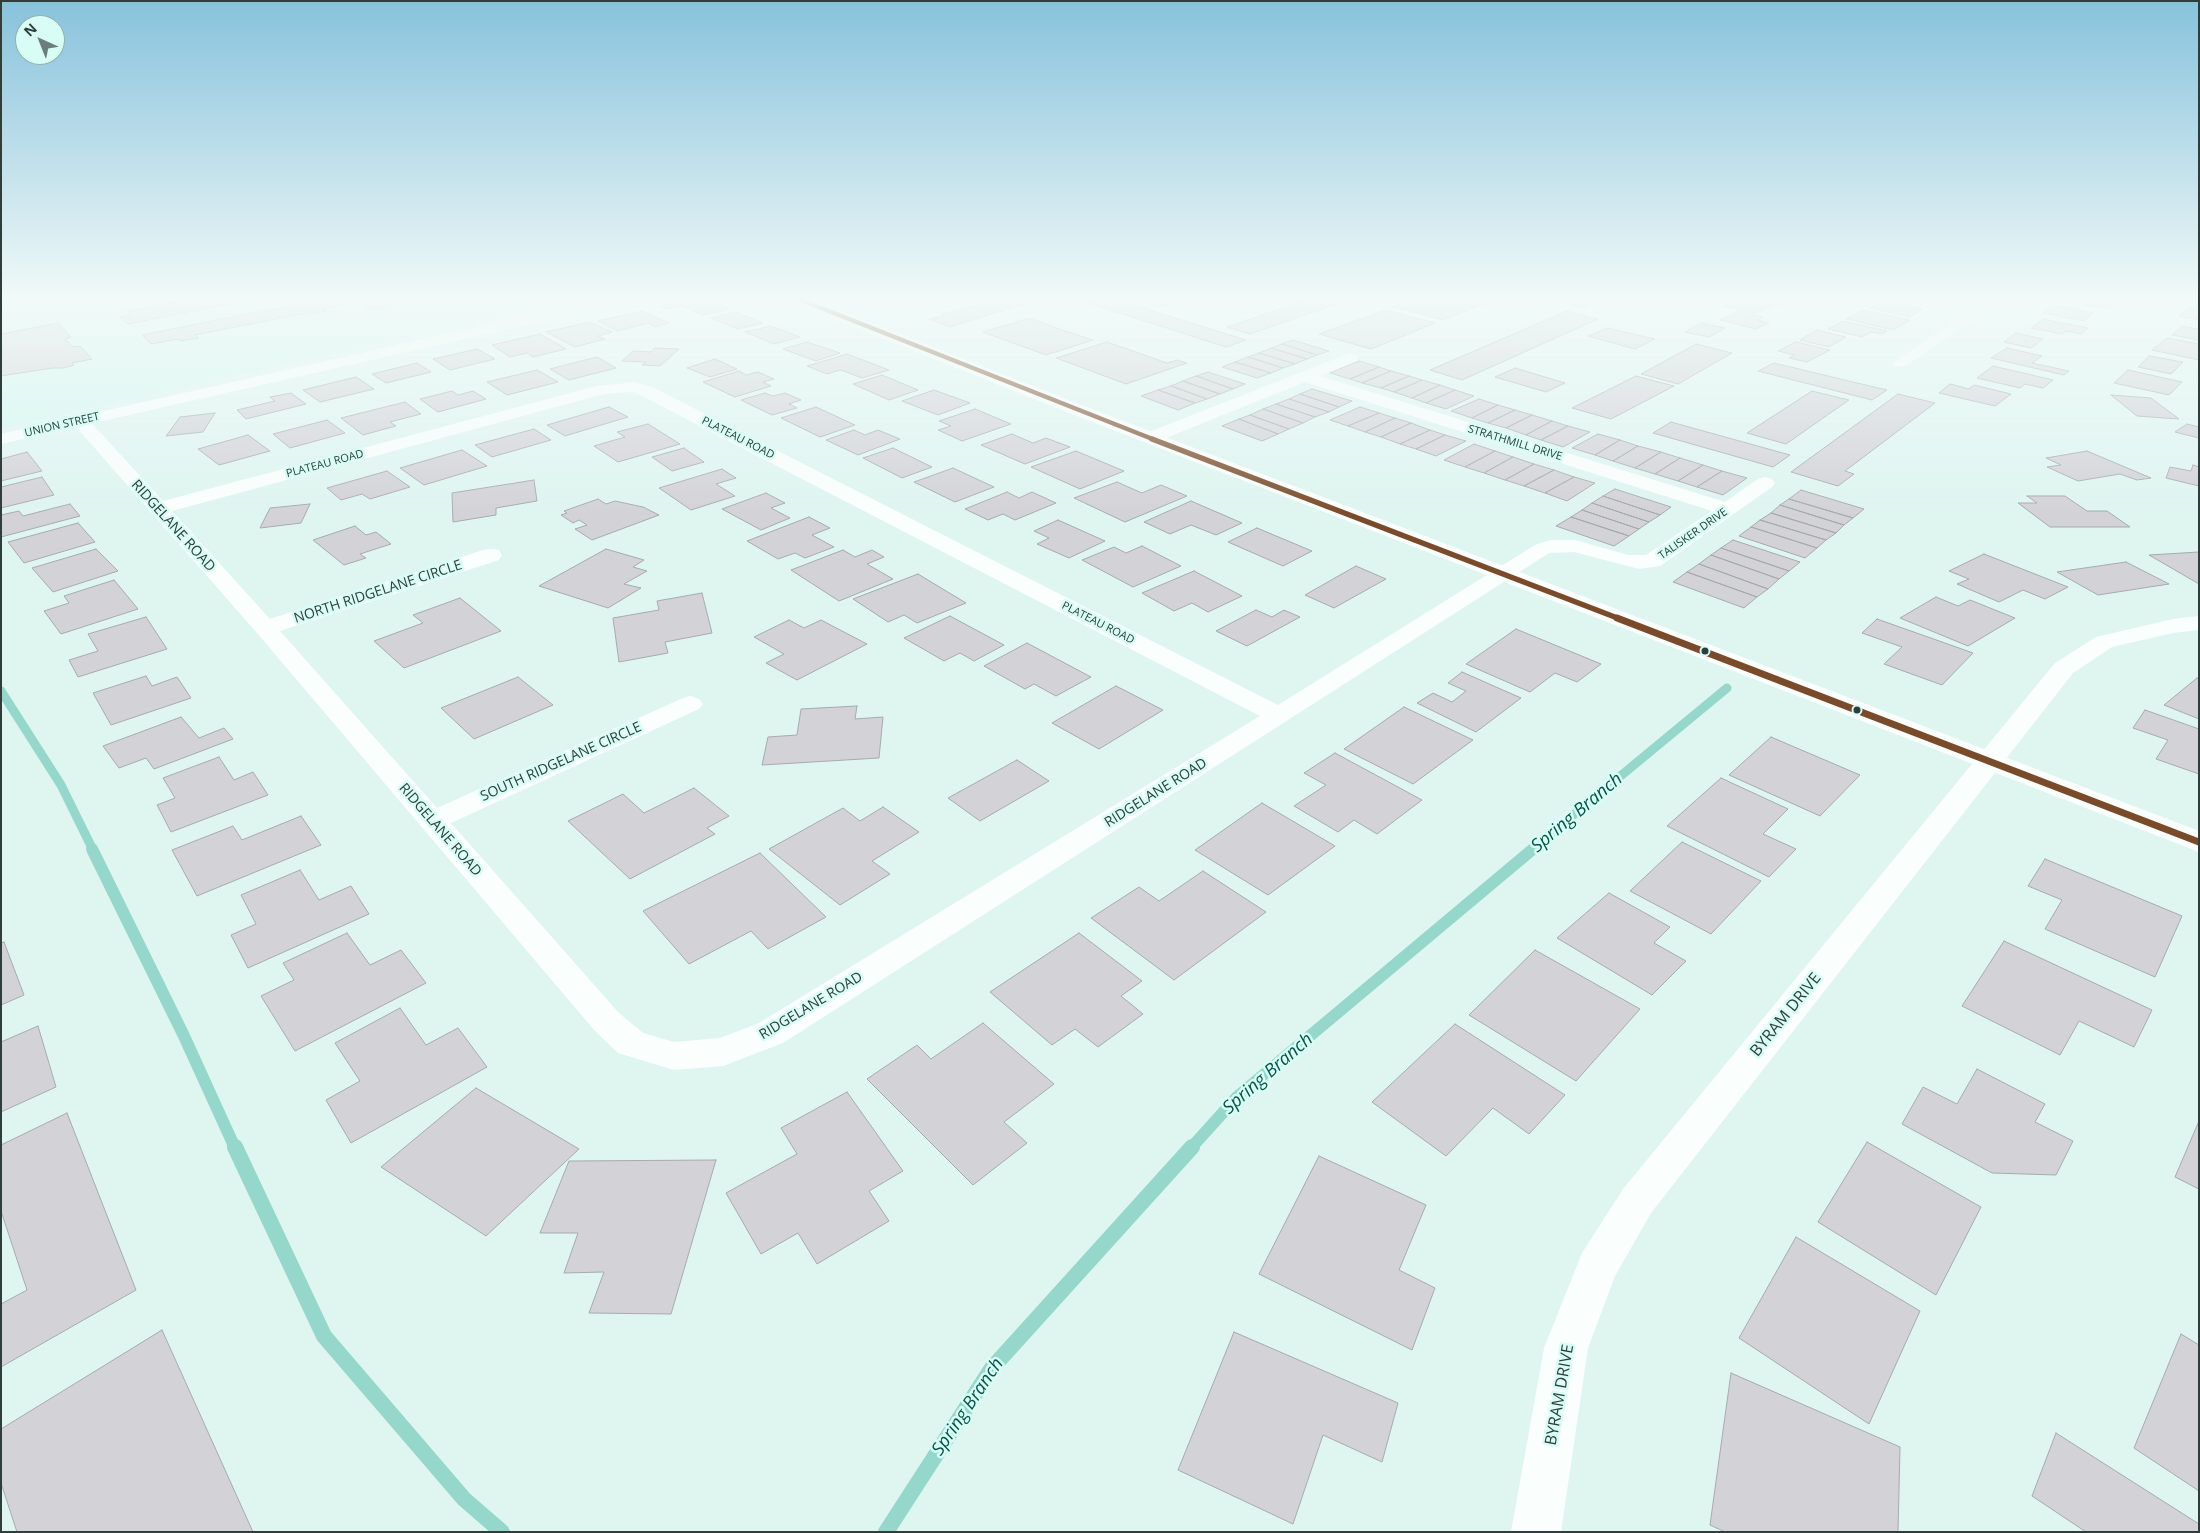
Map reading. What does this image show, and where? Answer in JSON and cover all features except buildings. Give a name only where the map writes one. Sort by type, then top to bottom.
[{"type":"street","name":"UNION STREET","points":[[1,439],[301,372]]},
{"type":"street","points":[[981,372],[2199,842]]},
{"type":"street","points":[[1150,438],[1315,372]]},
{"type":"street","name":"STRATHMILL DRIVE","points":[[1304,376],[1727,510]]},
{"type":"street","name":"PLATEAU ROAD","points":[[157,510],[603,389],[634,387],[664,400],[1279,716]]},
{"type":"street","name":"RIDGELANE ROAD","points":[[80,421],[157,510],[266,628],[607,1022],[631,1043],[674,1056],[723,1052],[771,1033],[1503,574]]},
{"type":"street","name":"TALISKER DRIVE","points":[[1503,574],[1542,549],[1562,546],[1587,549],[1626,561],[1652,562],[1765,483]]},
{"type":"street","name":"NORTH RIDGELANE CIRCLE","points":[[266,628],[491,554]]},
{"type":"street","name":"BYRAM DRIVE","points":[[1536,1532],[1566,1348],[1597,1267],[1637,1201],[2064,668],[2104,642],[2173,626],[2199,623]]},
{"type":"street","name":"SOUTH RIDGELANE CIRCLE","points":[[432,821],[690,704]]},
{"type":"shaded area","points":[[1,372],[254,372],[1,428]]},
{"type":"waterway","name":"Spring Branch","points":[[1531,850],[1727,688]]},
{"type":"waterway","points":[[1,691],[61,785],[93,850]]},
{"type":"waterway","points":[[92,849],[184,1036],[235,1148]]},
{"type":"waterway","name":"Spring Branch","points":[[1191,1148],[1237,1097],[1533,849]]},
{"type":"waterway","points":[[235,1147],[324,1336],[464,1499],[502,1532]]},
{"type":"waterway","name":"Spring Branch","points":[[886,1532],[992,1368],[1192,1147]]},
{"type":"transit line","points":[[981,372],[2199,842]]}]
